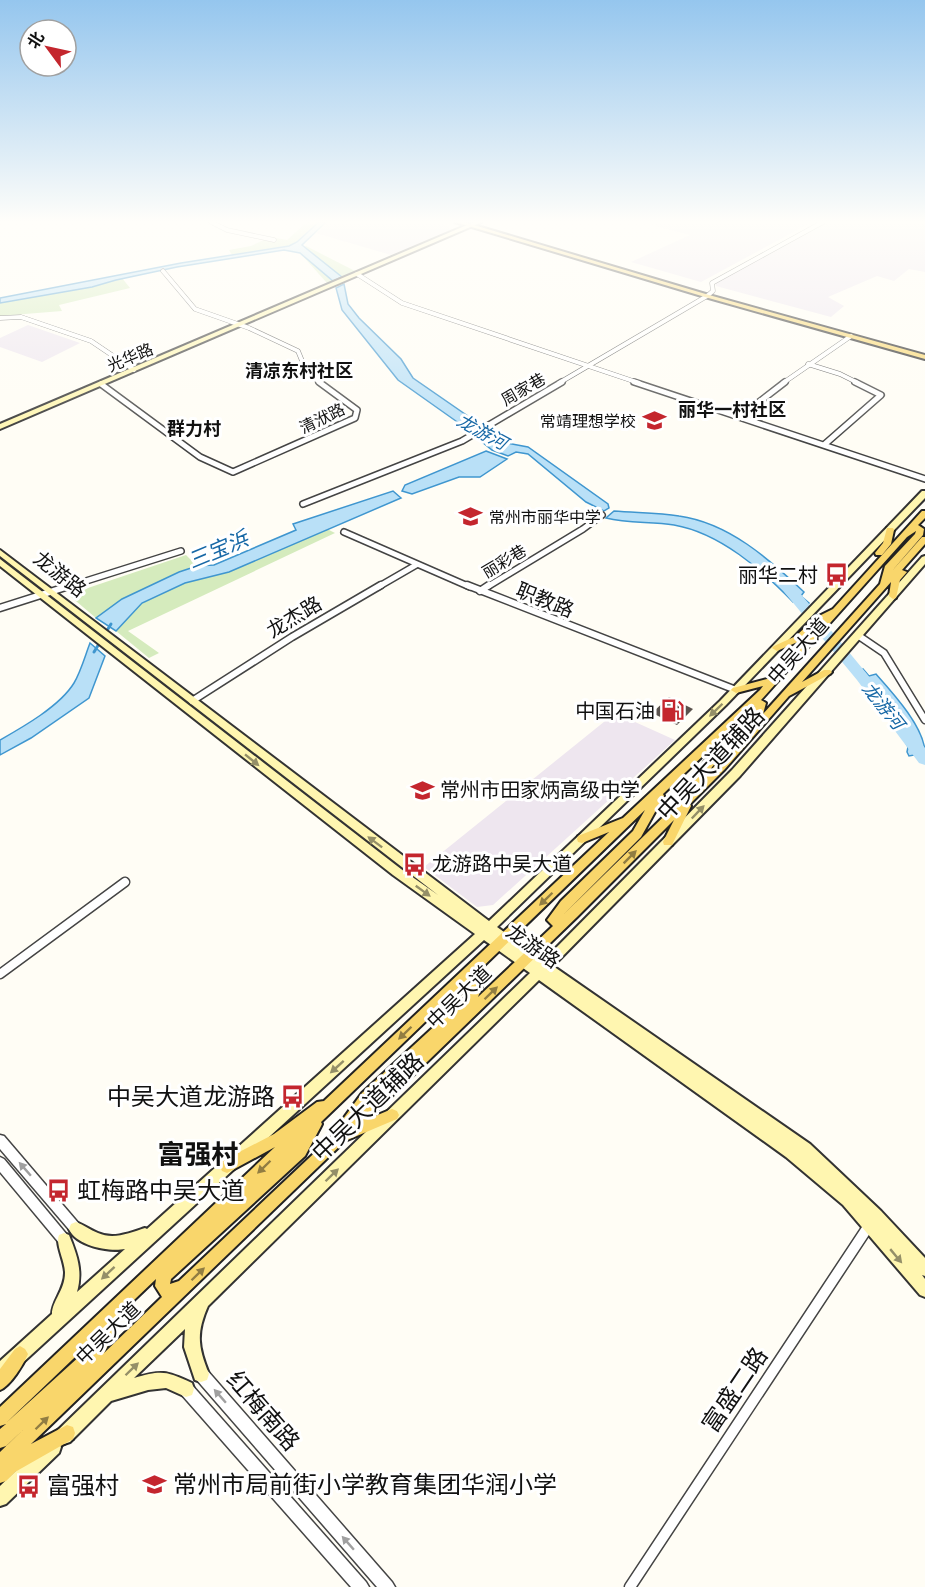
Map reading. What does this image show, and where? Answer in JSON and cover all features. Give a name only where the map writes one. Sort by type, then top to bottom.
[{"type":"main road","name":"光华路","points":[[0,427],[306,296]]},
{"type":"main road","points":[[707,296],[925,357]]},
{"type":"main road","points":[[731,296],[925,350]]},
{"type":"main road","points":[[817,620],[890,530],[925,493]]},
{"type":"main road","name":"中吴大道","points":[[0,1418],[749,705],[774,680],[807,630],[817,620],[834,612],[925,513]]},
{"type":"main road","points":[[881,589],[888,568],[919,535],[920,529],[916,527],[908,531]]},
{"type":"main road","points":[[865,577],[869,563],[887,544],[890,530]]},
{"type":"main road","name":"中吴大道","points":[[0,1463],[573,914],[690,798],[925,539]]},
{"type":"main road","points":[[893,596],[896,579],[909,565],[916,550]]},
{"type":"main road","name":"龙游路","points":[[0,552],[52,593],[93,631]]},
{"type":"main road","points":[[859,636],[925,559]]},
{"type":"main road","name":"龙游路","points":[[0,562],[93,631]]},
{"type":"main road","name":"中吴大道辅路","points":[[0,1372],[485,931],[777,648],[807,630],[817,620]]},
{"type":"main road","points":[[796,682],[787,686],[783,684],[784,679],[803,658],[807,630]]},
{"type":"main road","points":[[93,631],[109,642]]},
{"type":"main road","name":"中吴大道辅路","points":[[0,1498],[542,970],[736,773],[859,636]]},
{"type":"main road","name":"龙游路","points":[[109,642],[192,701],[485,931]]},
{"type":"main road","name":"龙游路","points":[[109,642],[137,668],[278,781],[791,1152],[873,1221],[925,1269]]},
{"type":"main road","points":[[782,698],[827,672]]},
{"type":"main road","points":[[736,690],[774,680]]},
{"type":"main road","points":[[668,842],[708,765],[758,713],[761,703],[749,705]]},
{"type":"main road","points":[[573,914],[557,923],[553,920],[565,904],[637,834],[665,786]]},
{"type":"main road","points":[[582,839],[631,818]]},
{"type":"main road","points":[[323,1154],[367,1097],[470,1001],[476,987],[470,984],[446,994]]},
{"type":"main road","points":[[227,1166],[279,1138],[305,1116],[344,1090]]},
{"type":"main road","points":[[183,1288],[167,1292],[162,1286],[165,1275],[300,1150],[321,1113]]},
{"type":"main road","points":[[340,1138],[392,1115]]},
{"type":"main road","name":"龙游路","points":[[873,1221],[925,1290]]},
{"type":"main road","points":[[76,1229],[95,1241],[116,1245],[151,1233]]},
{"type":"main road","points":[[50,1326],[65,1302],[74,1277],[72,1258],[64,1240]]},
{"type":"main road","points":[[201,1374],[190,1348],[190,1328],[202,1302]]},
{"type":"main road","points":[[0,1440],[97,1350],[108,1330],[104,1326],[93,1330]]},
{"type":"main road","points":[[0,1382],[20,1354]]},
{"type":"main road","points":[[106,1395],[148,1382],[167,1380],[186,1389]]},
{"type":"main road","points":[[0,1474],[9,1466],[67,1433]]},
{"type":"street","name":"清洑路","points":[[101,384],[200,457],[234,472],[355,418],[357,410],[307,373],[298,351],[238,324],[204,314],[195,309],[184,296]]},
{"type":"street","points":[[391,296],[402,303],[925,478]]},
{"type":"street","name":"周家巷","points":[[303,504],[462,441],[707,296]]},
{"type":"street","points":[[0,318],[21,317],[92,341],[134,370]]},
{"type":"street","points":[[741,416],[808,364],[850,336]]},
{"type":"street","points":[[808,364],[840,374],[882,395],[825,444]]},
{"type":"street","name":"丽彩巷","points":[[480,591],[602,515]]},
{"type":"street","name":"职教路","points":[[344,532],[416,565],[559,624],[736,690]]},
{"type":"street","points":[[0,608],[181,551]]},
{"type":"street","name":"龙杰路","points":[[192,701],[292,636],[416,565]]},
{"type":"street","points":[[859,636],[884,653],[925,720]]},
{"type":"street","points":[[0,974],[125,882]]},
{"type":"street","points":[[0,1140],[76,1229]]},
{"type":"street","points":[[0,1163],[64,1240]]},
{"type":"street","name":"富盛二路","points":[[630,1587],[873,1221]]},
{"type":"street","name":"红梅南路","points":[[201,1374],[387,1587]]},
{"type":"street","points":[[186,1389],[361,1587]]},
{"type":"shaded area","points":[[753,296],[830,296],[828,297],[844,306],[831,317]]},
{"type":"shaded area","points":[[28,325],[80,343],[42,362],[0,347],[0,338]]},
{"type":"shaded area","points":[[615,713],[675,740],[493,905],[477,907],[424,867]]},
{"type":"green space","points":[[26,296],[96,296],[59,305],[62,311],[0,316],[0,301]]},
{"type":"green space","points":[[327,529],[335,533],[128,631],[159,653],[149,658],[116,631],[142,603],[185,583],[229,572]]},
{"type":"green space","points":[[186,555],[197,566],[123,599],[96,618],[70,596],[76,592]]},
{"type":"water","points":[[10,296],[40,296],[0,303],[0,298]]},
{"type":"water","points":[[338,296],[346,296],[348,304],[359,318],[401,359],[413,378],[475,421],[478,427],[470,431],[398,380],[342,310]]},
{"type":"water","points":[[484,431],[502,442],[528,447],[608,504],[609,508],[604,511],[586,502],[528,454],[516,452],[508,456],[492,450],[476,437]]},
{"type":"water","points":[[486,451],[507,459],[480,477],[459,477],[412,494],[402,491],[405,485]]},
{"type":"water","points":[[393,491],[401,498],[229,572],[185,583],[142,603],[116,631],[96,618],[122,599],[179,572],[197,566],[214,565],[296,530],[293,524]]},
{"type":"water","points":[[614,511],[671,515],[715,526],[747,544],[777,567],[804,592],[801,596],[809,603],[803,609],[739,554],[708,536],[674,525],[606,518]]},
{"type":"water","points":[[90,643],[105,656],[89,698],[31,738],[0,755],[0,740],[40,715],[68,692],[79,674]]},
{"type":"water","points":[[863,669],[869,676],[876,674],[907,711],[920,733],[925,753],[909,756],[908,747],[878,693],[865,685],[858,675]]},
{"type":"building","name":"中国石油","points":[[669,697],[693,709],[677,725],[652,713]]},
{"type":"waterway","name":"龙游河","points":[[790,590],[862,677],[925,759]]},
{"type":"waterway","name":"三宝浜","points":[[94,652],[111,624]]},
{"type":"place","name":"常靖理想学校","points":[[654,421]]},
{"type":"place","name":"常州市丽华中学","points":[[471,517]]},
{"type":"place","name":"丽华二村","points":[[836,575]]},
{"type":"place","name":"中国石油","points":[[673,711]]},
{"type":"place","name":"常州市田家炳高级中学","points":[[422,790]]},
{"type":"place","name":"龙游路中吴大道","points":[[414,864]]},
{"type":"place","name":"中吴大道龙游路","points":[[293,1097]]},
{"type":"place","name":"虹梅路中吴大道","points":[[59,1191]]},
{"type":"place","name":"常州市局前街小学教育集团华润小学","points":[[155,1485]]},
{"type":"place","name":"富强村","points":[[29,1486]]},
{"type":"district","name":"清凉东村社区","points":[[299,371]]},
{"type":"district","name":"丽华一村社区","points":[[732,410]]},
{"type":"district","name":"群力村","points":[[194,429]]},
{"type":"district","name":"富强村","points":[[198,1155]]}]
